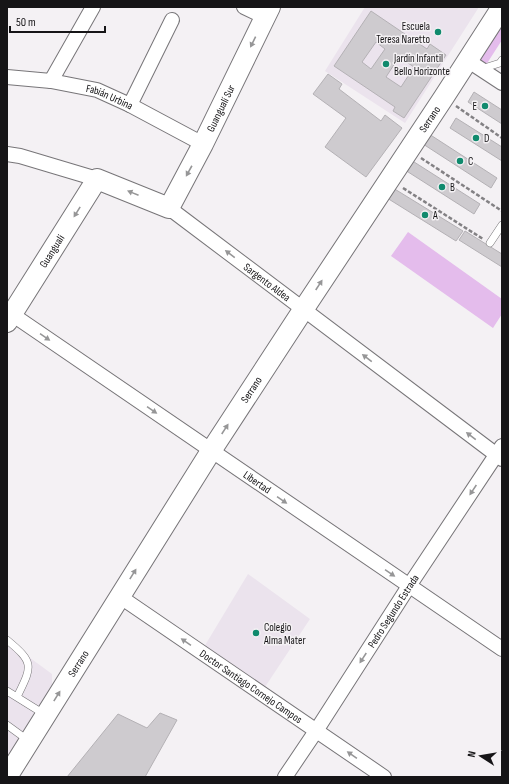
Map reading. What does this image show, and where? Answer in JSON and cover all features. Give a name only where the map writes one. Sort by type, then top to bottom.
[{"type":"street","points":[[51,81],[94,7]]},
{"type":"street","points":[[244,7],[267,12]]},
{"type":"street","name":"Serrano","points":[[7,777],[119,596],[303,310],[444,97],[473,65],[502,7]]},
{"type":"street","name":"Guangualí Sur","points":[[169,208],[203,144],[267,12]]},
{"type":"street","points":[[130,105],[172,20]]},
{"type":"street","points":[[473,65],[502,83]]},
{"type":"street","name":"Fabián Urbina","points":[[7,78],[51,81],[98,90],[130,105],[203,144]]},
{"type":"street","name":"Sargento Aldea","points":[[7,154],[20,156],[97,179],[169,208],[303,310],[500,454]]},
{"type":"street","name":"Guanguali","points":[[10,319],[97,179]]},
{"type":"street","name":"Libertad","points":[[10,319],[211,451],[502,649]]},
{"type":"street","name":"Pedro Segundo Estrada","points":[[284,777],[316,731],[409,586],[500,454]]},
{"type":"street","name":"Doctor Santiago Cornejo Campos","points":[[119,596],[384,777]]},
{"type":"lane","points":[[473,65],[500,63],[502,60]]},
{"type":"lane","points":[[490,243],[502,225]]},
{"type":"lane","points":[[7,640],[22,652],[27,659],[28,674],[17,697]]},
{"type":"lane","points":[[7,692],[46,715]]},
{"type":"lane","points":[[7,725],[29,741]]},
{"type":"path","points":[[444,97],[502,138]]},
{"type":"path","points":[[408,150],[502,211]]},
{"type":"path","points":[[389,180],[490,243]]},
{"type":"shaded area","name":"Jardín Infantil Bello Horizonte","points":[[365,7],[479,7],[405,123],[325,71]]},
{"type":"shaded area","points":[[502,16],[502,40],[484,68],[476,57]]},
{"type":"shaded area","points":[[408,232],[502,299],[502,314],[493,328],[391,256]]},
{"type":"shaded area","name":"Colegio Alma Mater","points":[[248,574],[310,619],[265,687],[204,647]]},
{"type":"shaded area","points":[[7,641],[52,674],[52,691],[7,761]]},
{"type":"building","name":"Jardín Infantil Bello Horizonte","points":[[371,11],[427,49],[430,44],[446,55],[404,118],[393,111],[395,107],[334,66]],"holes":[[[376,42],[385,49],[371,69],[362,62]],[[399,57],[414,67],[401,87],[386,77]]]},
{"type":"building","points":[[328,74],[342,84],[339,89],[381,121],[385,115],[402,128],[366,177],[325,147],[346,118],[313,94]]},
{"type":"building","name":"E","points":[[474,92],[502,110],[502,124],[468,102]]},
{"type":"building","name":"D","points":[[456,118],[502,147],[502,161],[450,128]]},
{"type":"building","name":"C","points":[[429,134],[497,178],[491,188],[423,144]]},
{"type":"building","name":"B","points":[[411,160],[480,204],[474,214],[405,170]]},
{"type":"building","name":"A","points":[[393,188],[463,231],[456,241],[387,198]]},
{"type":"building","name":"A","points":[[465,231],[502,254],[502,267],[459,240]]},
{"type":"building","points":[[160,713],[177,720],[145,777],[67,777],[118,714],[147,728]]},
{"type":"place","name":"Escuela Teresa Naretto","points":[[438,32]]},
{"type":"place","name":"Jardín Infantil Bello Horizonte","points":[[386,64]]},
{"type":"place","name":"E","points":[[485,106]]},
{"type":"place","name":"D","points":[[476,138]]},
{"type":"place","name":"C","points":[[460,161]]},
{"type":"place","name":"B","points":[[442,187]]},
{"type":"place","name":"A","points":[[425,215]]},
{"type":"place","name":"Colegio Alma Mater","points":[[256,633]]}]
